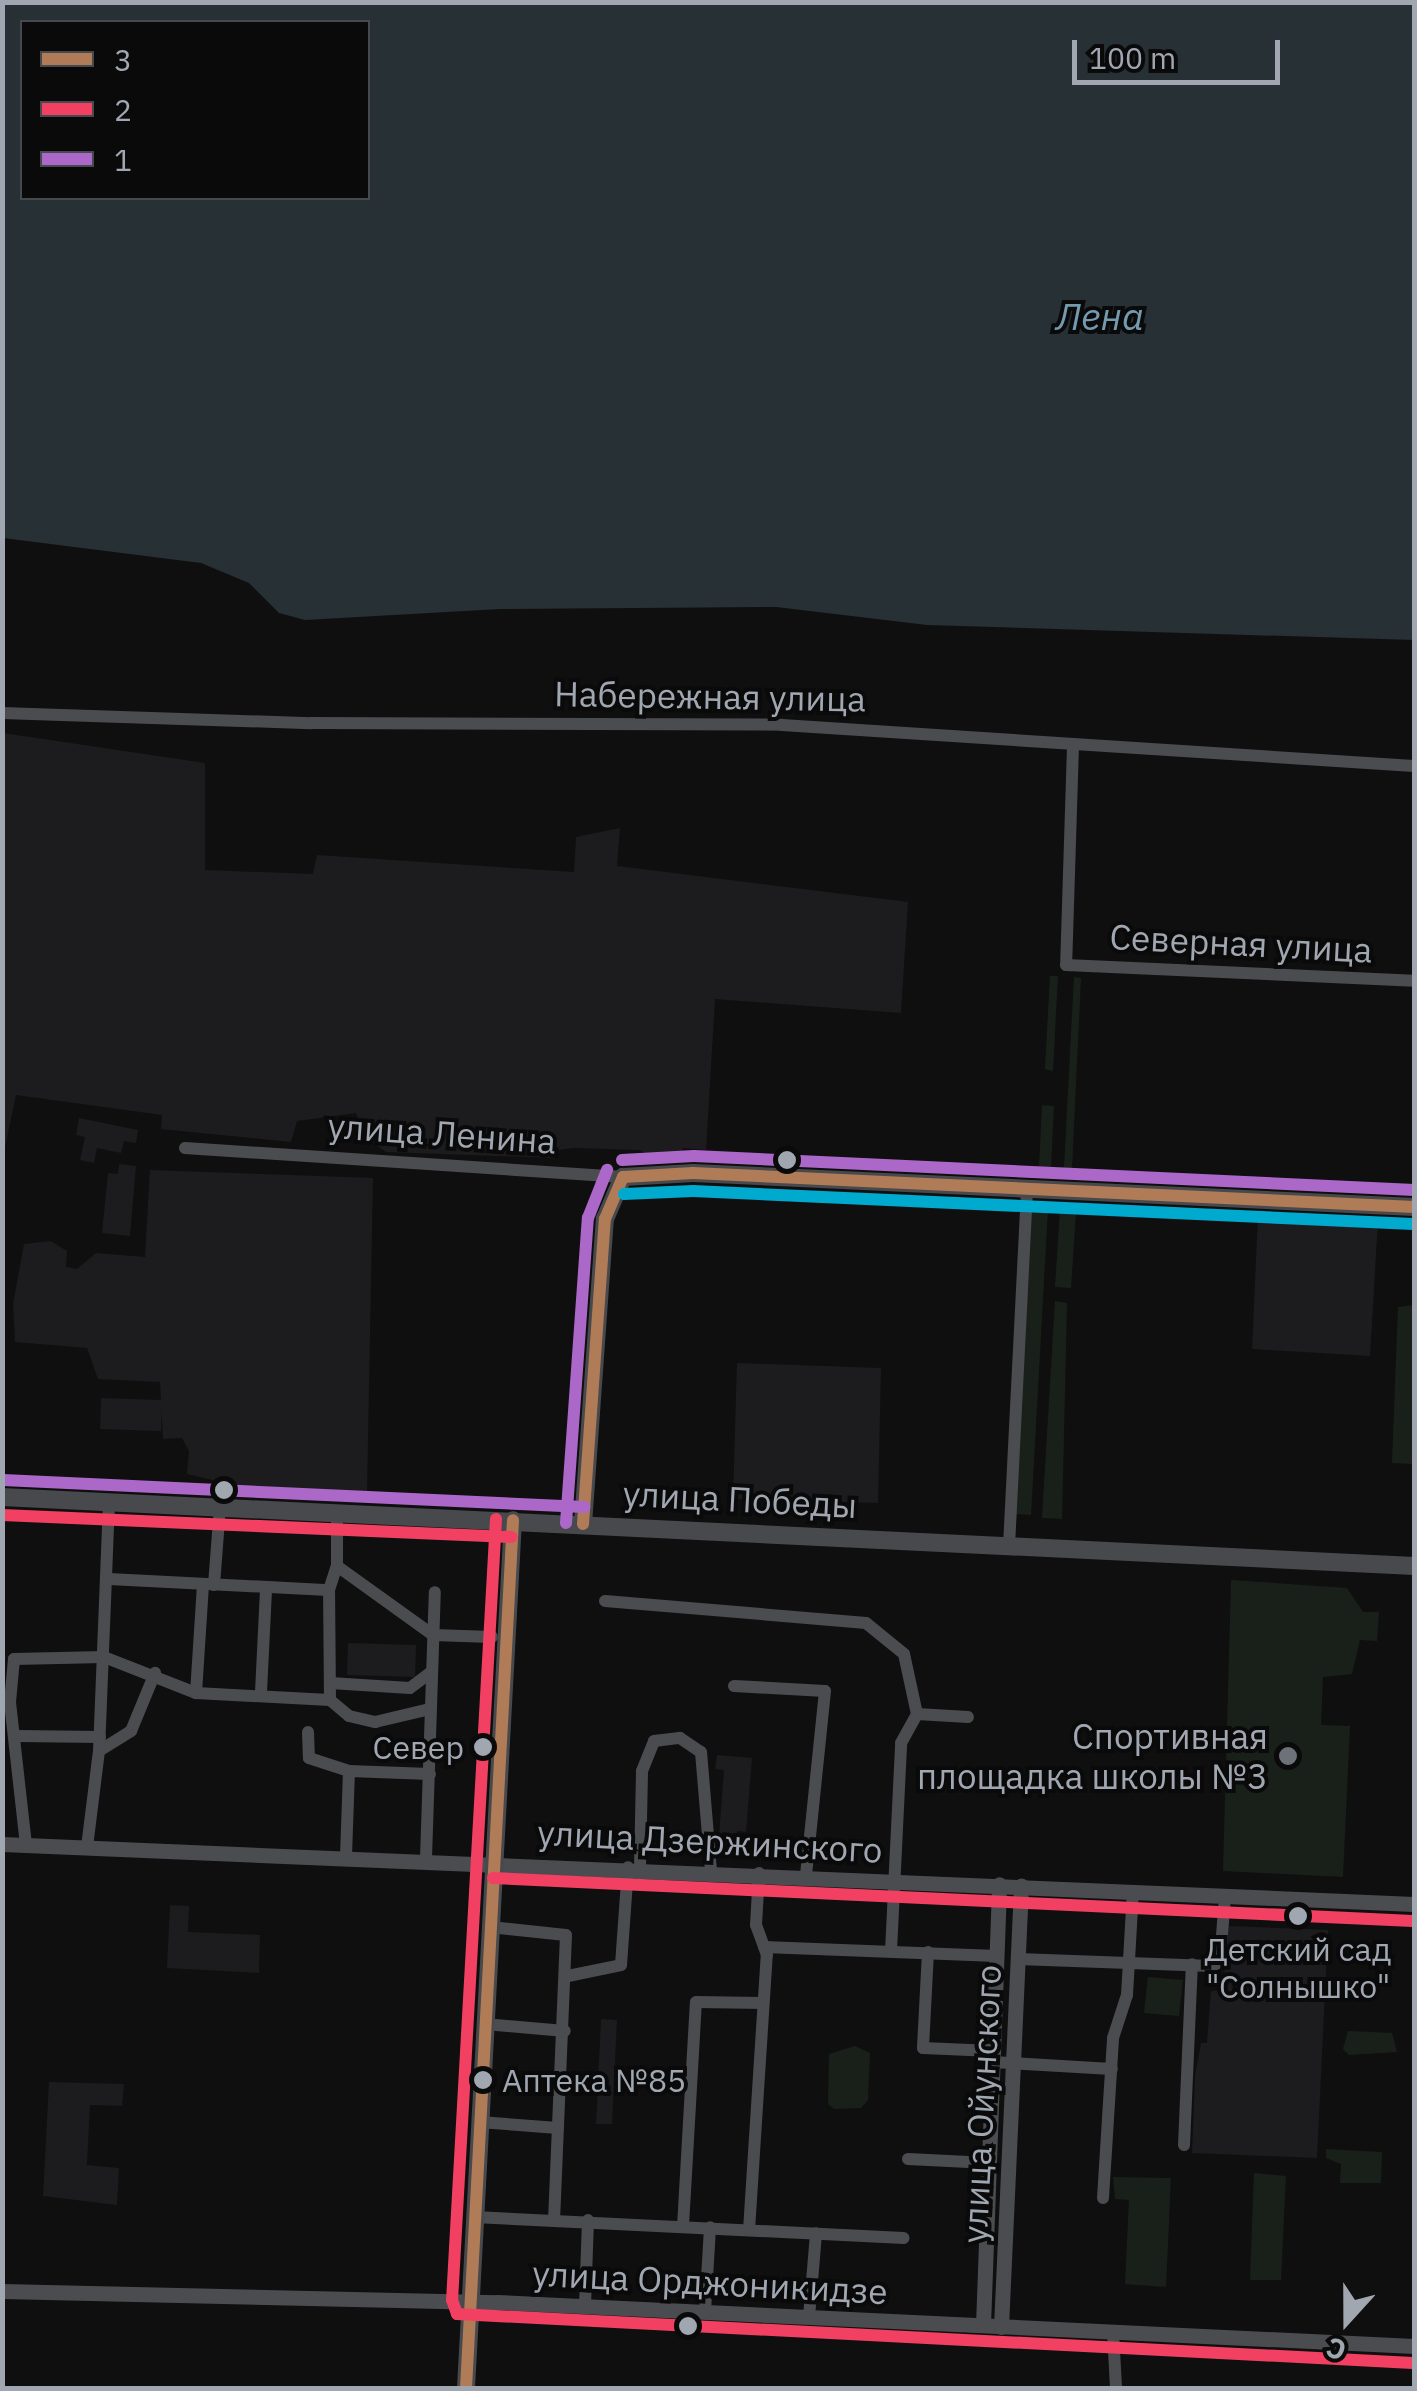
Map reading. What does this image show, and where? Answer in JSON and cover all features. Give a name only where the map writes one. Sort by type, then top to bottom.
[{"type":"main road","name":"улица Ленина","points":[[624,1177],[693,1173],[1414,1206]]},
{"type":"main road","points":[[583,1524],[605,1218],[624,1177]]},
{"type":"main road","name":"улица Победы","points":[[2,1497],[1414,1566]]},
{"type":"main road","points":[[466,2388],[514,1520]]},
{"type":"street","name":"Набережная улица","points":[[2,712],[274,722],[782,725],[1047,738],[1073,746],[1414,766]]},
{"type":"street","name":"Северная улица","points":[[1073,746],[1066,964],[1414,981]]},
{"type":"street","name":"улица Ленина","points":[[185,1148],[624,1177]]},
{"type":"street","points":[[1009,1546],[1027,1190]]},
{"type":"street","points":[[87,1847],[100,1744],[109,1502]]},
{"type":"street","points":[[196,1693],[220,1507]]},
{"type":"street","points":[[330,1700],[329,1590],[338,1566],[337,1512]]},
{"type":"street","points":[[338,1566],[433,1635],[492,1636]]},
{"type":"street","points":[[109,1579],[266,1590],[329,1590]]},
{"type":"street","points":[[261,1692],[266,1590]]},
{"type":"street","points":[[426,1858],[435,1592]]},
{"type":"street","points":[[605,1601],[866,1622],[904,1654],[917,1714],[901,1743],[890,1951]]},
{"type":"street","points":[[26,1845],[18,1736],[10,1702],[14,1658],[104,1657],[154,1673],[196,1693],[261,1692],[330,1700],[349,1716],[375,1722],[430,1709]]},
{"type":"street","points":[[330,1683],[410,1688],[431,1672]]},
{"type":"street","points":[[18,1736],[100,1744],[131,1731],[154,1673]]},
{"type":"street","points":[[734,1686],[825,1691],[806,1875]]},
{"type":"street","points":[[917,1714],[968,1717]]},
{"type":"street","points":[[308,1732],[310,1758],[348,1772],[430,1774]]},
{"type":"street","points":[[568,1976],[621,1966],[642,1770],[654,1741],[680,1738],[701,1752],[711,1871]]},
{"type":"street","points":[[346,1856],[348,1772]]},
{"type":"street","name":"улица Дзержинского","points":[[2,1844],[494,1860],[1414,1904]]},
{"type":"street","points":[[748,2230],[763,2003],[764,1946],[756,1925],[759,1873]]},
{"type":"street","name":"улица Ойунского","points":[[983,2326],[999,1884]]},
{"type":"street","name":"улица Ойунского","points":[[1001,2326],[1022,1885]]},
{"type":"street","points":[[1104,2198],[1112,2069],[1129,1960],[1133,1891]]},
{"type":"street","points":[[1018,1959],[1220,1962],[1224,1895]]},
{"type":"street","points":[[490,1926],[566,1935],[568,1976],[554,2218]]},
{"type":"street","points":[[764,1946],[996,1956]]},
{"type":"street","points":[[928,1952],[922,2048],[1013,2062],[1112,2069]]},
{"type":"street","points":[[1184,2145],[1192,1964]]},
{"type":"street","points":[[683,2226],[696,2002],[763,2003]]},
{"type":"street","points":[[485,2024],[564,2031]]},
{"type":"street","points":[[480,2122],[558,2128]]},
{"type":"street","points":[[908,2160],[989,2164]]},
{"type":"street","points":[[474,2217],[903,2238]]},
{"type":"street","points":[[584,2306],[588,2220]]},
{"type":"street","points":[[706,2312],[710,2227]]},
{"type":"street","points":[[809,2317],[816,2233]]},
{"type":"street","name":"улица Орджоникидзе","points":[[2,2290],[584,2306],[1414,2346]]},
{"type":"street","points":[[1113,2332],[1116,2388]]},
{"type":"shaded area","points":[[3,733],[205,763],[205,870],[313,874],[317,855],[574,872],[576,837],[620,828],[617,866],[908,902],[901,1013],[715,999],[706,1150],[683,1148],[681,1159],[653,1159],[640,1150],[573,1148],[558,1150],[555,1158],[386,1152],[365,1137],[356,1113],[297,1121],[291,1142],[161,1129],[162,1115],[16,1095],[3,1157]]},
{"type":"shaded area","points":[[1050,976],[1058,976],[1053,1071],[1045,1069]]},
{"type":"shaded area","points":[[1074,977],[1081,978],[1072,1168],[1064,1168]]},
{"type":"shaded area","points":[[1042,1105],[1054,1106],[1051,1167],[1039,1167]]},
{"type":"shaded area","points":[[79,1118],[138,1130],[136,1143],[124,1141],[121,1153],[97,1148],[94,1163],[80,1160],[85,1137],[76,1135]]},
{"type":"shaded area","points":[[119,1164],[136,1166],[130,1236],[102,1233],[108,1173],[118,1174]]},
{"type":"shaded area","points":[[150,1170],[373,1178],[367,1491],[242,1487],[187,1474],[189,1451],[182,1438],[163,1439],[160,1382],[98,1379],[87,1348],[15,1342],[13,1304],[24,1244],[51,1241],[67,1251],[66,1267],[77,1269],[96,1253],[145,1257]]},
{"type":"shaded area","points":[[1031,1208],[1048,1209],[1031,1515],[1014,1514]]},
{"type":"shaded area","points":[[1060,1209],[1076,1211],[1071,1288],[1055,1287]]},
{"type":"shaded area","points":[[1258,1216],[1378,1221],[1370,1356],[1252,1349]]},
{"type":"shaded area","points":[[1055,1301],[1067,1303],[1062,1519],[1042,1518]]},
{"type":"shaded area","points":[[1414,1305],[1414,1464],[1392,1463],[1398,1307]]},
{"type":"shaded area","points":[[737,1363],[881,1368],[878,1503],[733,1499]]},
{"type":"shaded area","points":[[101,1398],[162,1400],[161,1431],[100,1429]]},
{"type":"shaded area","name":"Спортивная площадка школы №3","points":[[1231,1580],[1347,1588],[1363,1612],[1379,1612],[1377,1641],[1360,1640],[1352,1674],[1323,1677],[1321,1725],[1350,1726],[1343,1877],[1223,1871]]},
{"type":"shaded area","points":[[348,1643],[416,1645],[415,1677],[347,1675]]},
{"type":"shaded area","points":[[717,1755],[752,1758],[746,1832],[737,1831],[736,1852],[718,1850],[724,1770],[715,1769]]},
{"type":"shaded area","points":[[170,1905],[189,1906],[188,1932],[260,1935],[259,1973],[167,1968]]},
{"type":"shaded area","points":[[1229,1926],[1328,1930],[1317,2158],[1192,2153],[1195,2076],[1201,2043],[1207,2043],[1211,1991],[1223,1990]]},
{"type":"shaded area","points":[[1148,1977],[1183,1980],[1179,2016],[1144,2013]]},
{"type":"shaded area","points":[[601,2019],[617,2020],[612,2124],[596,2124]]},
{"type":"shaded area","points":[[1348,2031],[1392,2033],[1397,2052],[1349,2055],[1343,2049]]},
{"type":"shaded area","points":[[855,2046],[870,2053],[868,2100],[861,2108],[834,2109],[828,2104],[829,2054]]},
{"type":"shaded area","points":[[49,2082],[124,2084],[122,2106],[90,2105],[87,2165],[119,2168],[117,2205],[43,2196]]},
{"type":"shaded area","points":[[1326,2149],[1382,2152],[1381,2183],[1340,2183],[1341,2164],[1326,2158]]},
{"type":"shaded area","points":[[1254,2173],[1286,2176],[1281,2280],[1250,2280]]},
{"type":"shaded area","points":[[1113,2177],[1171,2178],[1166,2287],[1125,2284],[1129,2200],[1115,2199]]},
{"type":"water","name":"Лена","points":[[2,3],[1414,3],[1414,640],[927,625],[776,607],[500,609],[305,620],[279,613],[249,583],[201,563],[3,538]]},
{"type":"transit line","name":"1","points":[[622,1160],[694,1156],[1414,1190]]},
{"type":"transit line","name":"1","points":[[566,1523],[588,1218],[607,1170]]},
{"type":"transit line","name":"3","points":[[623,1177],[693,1173],[1414,1207]]},
{"type":"transit line","name":"3","points":[[583,1524],[605,1219],[623,1177]]},
{"type":"transit line","points":[[624,1194],[693,1191],[1413,1224]]},
{"type":"transit line","name":"1","points":[[3,1480],[584,1507]]},
{"type":"transit line","name":"2","points":[[2,1515],[512,1537]]},
{"type":"transit line","name":"2","points":[[496,1519],[452,2300],[457,2314],[1413,2363]]},
{"type":"transit line","name":"3","points":[[466,2388],[513,1520]]},
{"type":"transit line","name":"2","points":[[493,1878],[1413,1921]]},
{"type":"place","name":"Север","points":[[483,1747]]},
{"type":"place","name":"Спортивная площадка школы №3","points":[[1288,1756]]},
{"type":"place","name":"Детский сад \"Солнышко\"","points":[[1298,1916]]},
{"type":"place","name":"Аптека №85","points":[[483,2080]]}]
